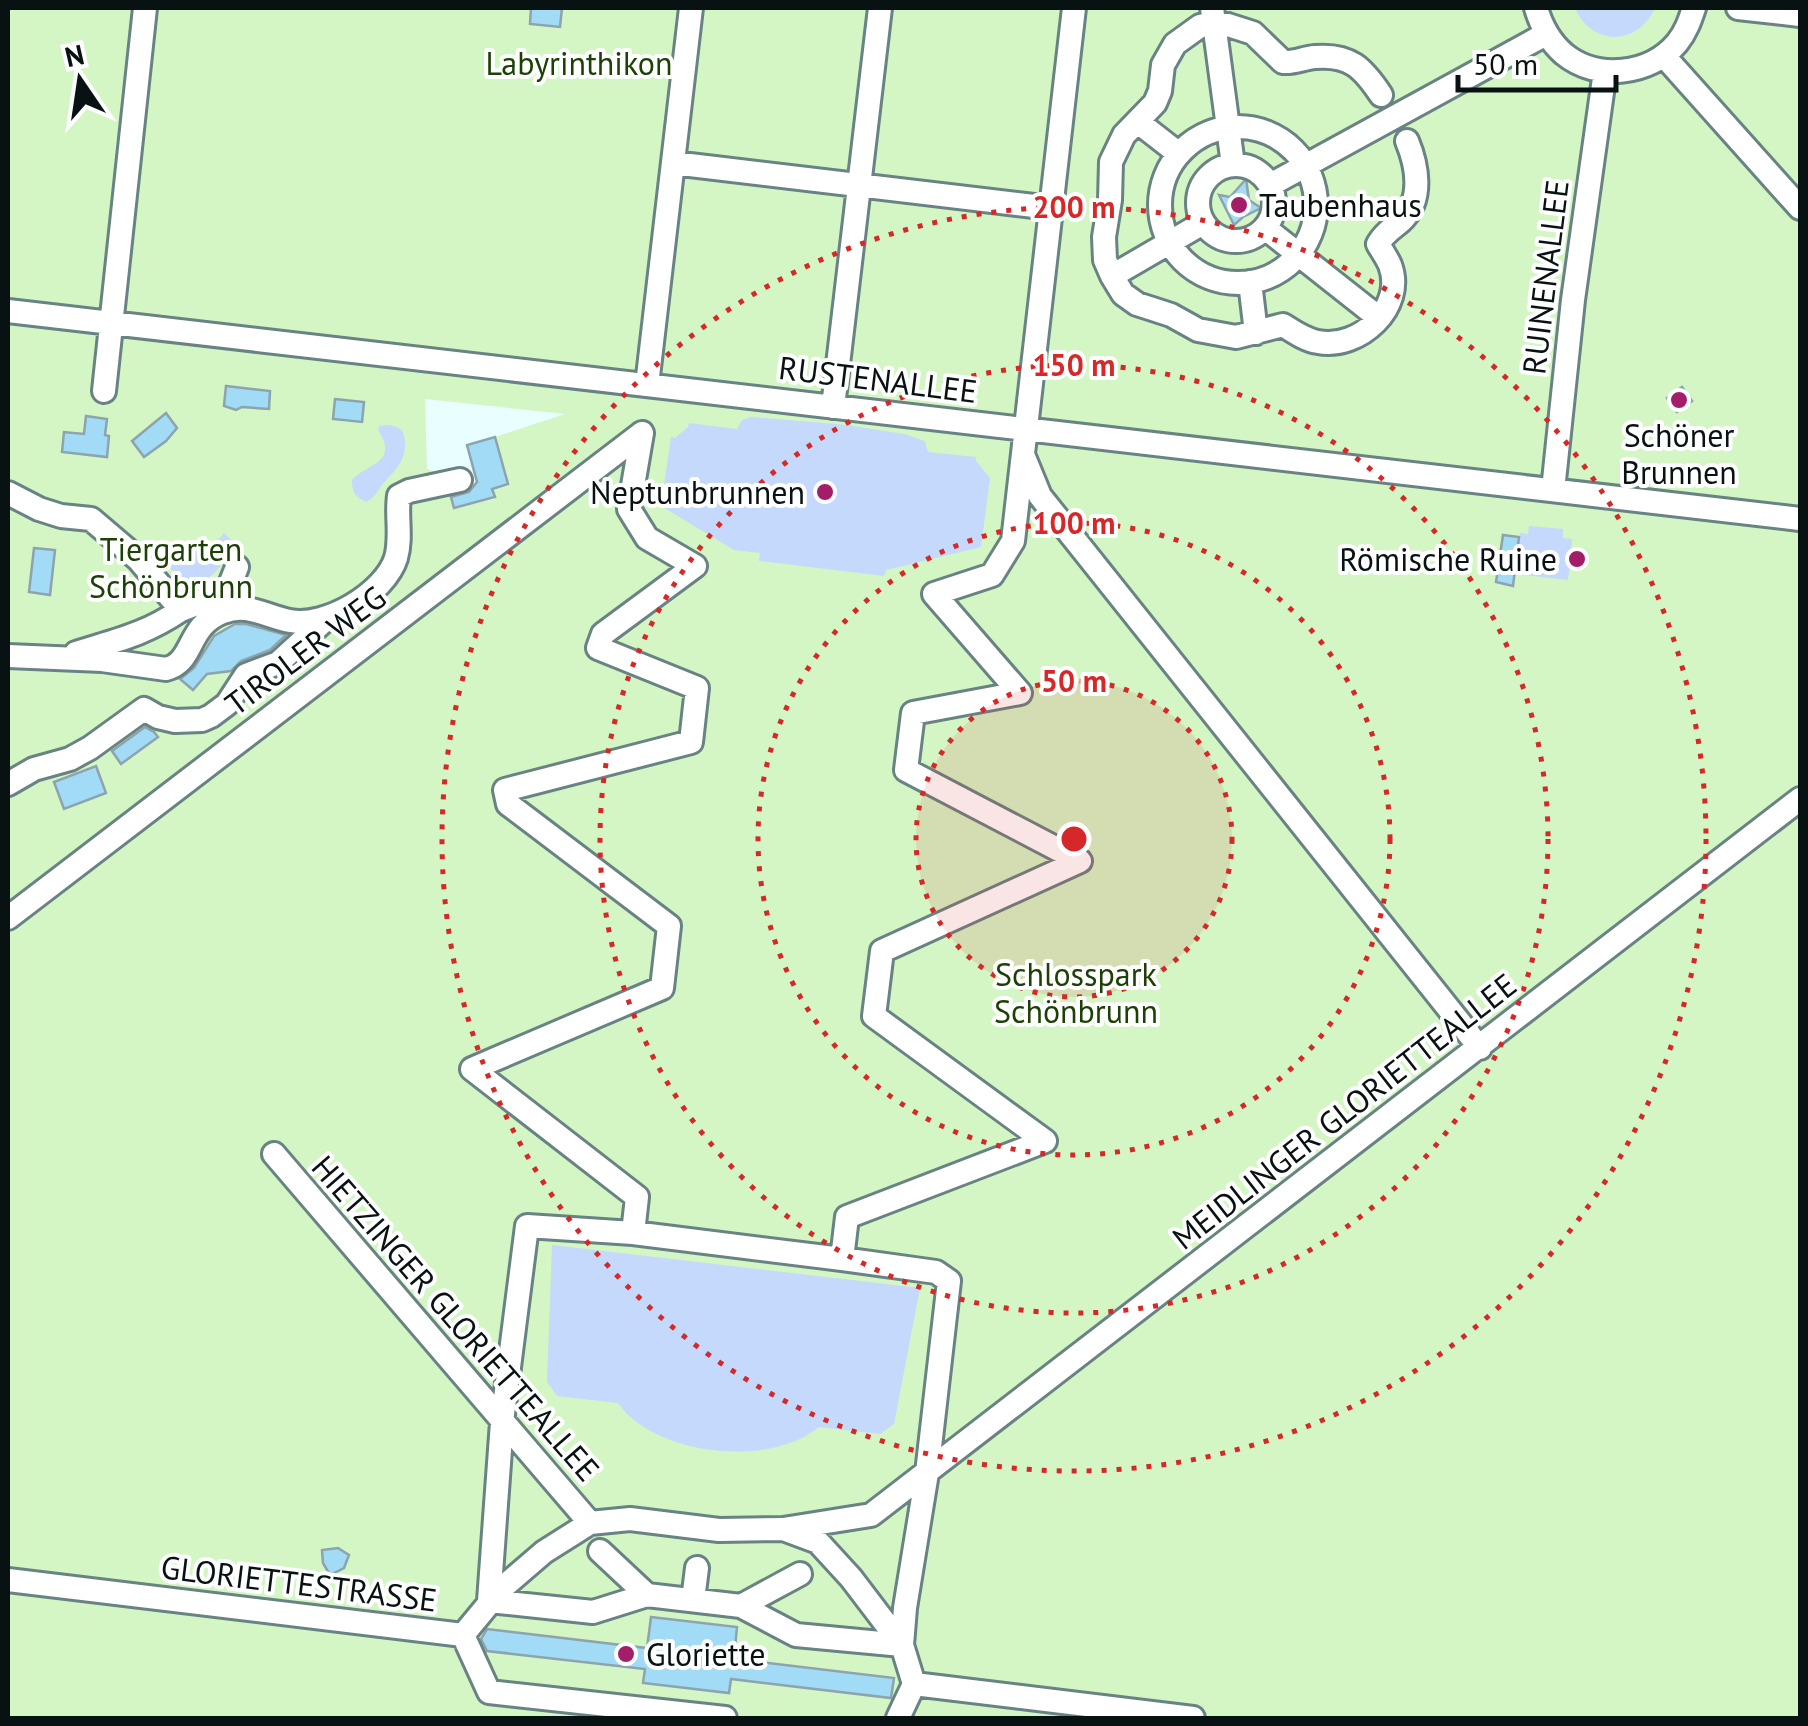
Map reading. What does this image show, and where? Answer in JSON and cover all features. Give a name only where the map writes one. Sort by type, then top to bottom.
[{"type":"street","points":[[104,391],[146,8]]},
{"type":"street","points":[[647,385],[691,8]]},
{"type":"street","points":[[833,406],[880,8]]},
{"type":"street","points":[[842,1260],[847,1217],[1045,1141],[874,1016],[882,951],[1080,861],[906,770],[913,714],[1020,694],[934,594],[992,575],[1013,541],[1074,8]]},
{"type":"street","points":[[1536,8],[1546,34],[1564,53],[1581,64],[1605,71],[1643,67],[1664,56],[1687,28],[1694,8]]},
{"type":"street","points":[[1738,8],[1800,15]]},
{"type":"street","points":[[1212,15],[1253,33],[1283,62],[1316,57],[1347,60],[1362,69],[1381,95]]},
{"type":"street","points":[[1212,15],[1175,44],[1163,64],[1155,102],[1124,136],[1112,162],[1105,260],[1123,294],[1137,304],[1198,330],[1236,336],[1283,325],[1315,342],[1331,344],[1362,334],[1388,304],[1392,287],[1390,264],[1378,244],[1401,221],[1416,192],[1417,173],[1407,141]]},
{"type":"street","points":[[1212,15],[1233,165]]},
{"type":"street","points":[[1270,185],[1546,34]]},
{"type":"street","points":[[1664,56],[1800,208]]},
{"type":"street","name":"RUINENALLEE","points":[[1553,490],[1605,71]]},
{"type":"street","points":[[1138,122],[1180,154]]},
{"type":"street","points":[[1228,128],[1254,129],[1278,139],[1298,156],[1312,180],[1316,207],[1311,232],[1298,255],[1277,273],[1250,282],[1234,283],[1204,276],[1178,256],[1161,217],[1162,190],[1171,165],[1201,137],[1228,128]]},
{"type":"street","points":[[673,163],[1051,208]]},
{"type":"street","points":[[1233,165],[1262,175],[1270,185],[1274,209],[1256,236],[1232,241],[1211,232],[1203,223],[1198,198],[1210,176],[1233,165]]},
{"type":"street","points":[[1112,276],[1203,223]]},
{"type":"street","points":[[1264,228],[1378,318]]},
{"type":"street","points":[[1250,282],[1256,332]]},
{"type":"street","name":"RUSTENALLEE","points":[[8,310],[1800,519]]},
{"type":"street","name":"TIROLER WEG","points":[[8,918],[642,432],[630,510],[647,538],[696,566],[603,634],[598,648],[697,688],[690,742],[504,790],[508,804],[669,926],[662,988],[472,1069],[637,1198],[633,1233]]},
{"type":"street","points":[[1023,454],[1040,496],[1480,1048]]},
{"type":"street","points":[[8,784],[34,769],[70,759],[90,748],[144,709],[175,721],[211,716],[227,704],[246,675],[278,663],[326,619],[376,588],[391,570],[398,547],[399,496],[460,480]]},
{"type":"street","points":[[8,493],[61,516],[94,508],[181,610]]},
{"type":"street","points":[[65,657],[140,634],[181,610],[227,592],[237,567]]},
{"type":"street","points":[[8,656],[65,657],[166,670],[184,660],[191,640],[204,624],[227,610],[258,610],[304,623],[326,619]]},
{"type":"street","name":"MEIDLINGER GLORIETTEALLEE","points":[[590,1537],[630,1519],[701,1528],[783,1529],[872,1515],[1800,799]]},
{"type":"street","name":"HIETZINGER GLORIETTEALLEE","points":[[274,1154],[502,1422],[590,1537],[648,1595]]},
{"type":"street","points":[[490,1601],[502,1422],[527,1226],[633,1233],[936,1272],[949,1281],[902,1645]]},
{"type":"street","points":[[693,1600],[701,1528]]},
{"type":"street","points":[[783,1529],[818,1542],[902,1645],[914,1684],[898,1718]]},
{"type":"street","points":[[462,1635],[490,1601],[544,1552],[590,1537]]},
{"type":"street","points":[[741,1606],[831,1557]]},
{"type":"street","name":"GLORIETTESTRASSE","points":[[8,1580],[462,1635],[489,1692],[726,1718]]},
{"type":"street","points":[[490,1601],[593,1612],[648,1595],[741,1606],[796,1635],[902,1645]]},
{"type":"street","points":[[914,1684],[1193,1718]]},
{"type":"green space","name":"Schlosspark Schönbrunn","points":[[8,8],[1800,8],[1800,1718],[8,1718]],"holes":[[[425,399],[565,414],[495,437],[501,474],[505,473],[508,484],[492,489],[494,499],[455,508],[446,476],[427,469]]]},
{"type":"water","points":[[1575,8],[1655,8],[1638,30],[1615,37],[1592,30]]},
{"type":"water","name":"Neptunbrunnen","points":[[752,417],[904,434],[925,441],[928,452],[976,457],[990,478],[981,547],[886,570],[884,576],[759,561],[760,553],[734,550],[661,506],[671,437],[675,438],[689,423],[737,429],[742,420]]},
{"type":"water","points":[[390,425],[403,432],[404,455],[366,502],[355,494],[352,480],[383,456],[384,441],[378,430]]},
{"type":"water","points":[[1529,526],[1563,529],[1563,538],[1572,539],[1568,580],[1515,574],[1520,533],[1528,534]]},
{"type":"water","points":[[224,533],[231,540],[228,551],[210,576],[192,580],[170,568],[175,549],[208,545]]},
{"type":"water","points":[[552,1245],[920,1288],[894,1424],[880,1434],[819,1427],[798,1440],[772,1448],[714,1450],[658,1435],[635,1421],[618,1403],[557,1396],[547,1382]]},
{"type":"building","points":[[531,8],[562,8],[560,27],[530,24]]},
{"type":"building","name":"Taubenhaus","points":[[1246,179],[1249,200],[1261,208],[1234,225],[1219,195],[1230,197]]},
{"type":"building","points":[[226,386],[270,391],[269,409],[236,410],[224,406]]},
{"type":"building","name":"Schöner Brunnen","points":[[1682,387],[1692,401],[1677,412],[1667,398]]},
{"type":"building","points":[[335,399],[364,402],[362,422],[333,419]]},
{"type":"building","points":[[166,413],[177,428],[144,457],[132,441]]},
{"type":"building","points":[[86,416],[107,419],[107,457],[62,452],[64,432],[84,434]]},
{"type":"building","points":[[495,437],[508,484],[492,489],[495,497],[454,508],[451,497],[469,492],[477,482],[467,445]]},
{"type":"building","points":[[1503,535],[1519,537],[1513,586],[1496,582]]},
{"type":"building","points":[[34,548],[55,550],[50,595],[29,592]]},
{"type":"building","points":[[235,624],[286,635],[270,650],[241,661],[231,671],[207,674],[193,690],[180,679],[194,668],[214,636]]},
{"type":"building","points":[[145,727],[158,737],[121,764],[112,751]]},
{"type":"building","points":[[96,766],[106,793],[64,809],[54,782]]},
{"type":"building","points":[[338,1548],[349,1555],[344,1568],[330,1575],[323,1563],[322,1550]]},
{"type":"building","name":"Gloriette","points":[[651,1617],[737,1627],[734,1659],[894,1678],[891,1698],[731,1679],[729,1693],[643,1683],[645,1669],[487,1651],[481,1639],[487,1629],[647,1648]]},
{"type":"place","name":"Taubenhaus","points":[[1239,205]]},
{"type":"place","name":"Schöner Brunnen","points":[[1679,400]]},
{"type":"place","name":"Neptunbrunnen","points":[[825,492]]},
{"type":"place","name":"Römische Ruine","points":[[1577,559]]},
{"type":"place","name":"Gloriette","points":[[626,1654]]},
{"type":"park label","name":"Labyrinthikon","points":[[579,63]]},
{"type":"park label","name":"Tiergarten Schönbrunn","points":[[171,568]]}]
